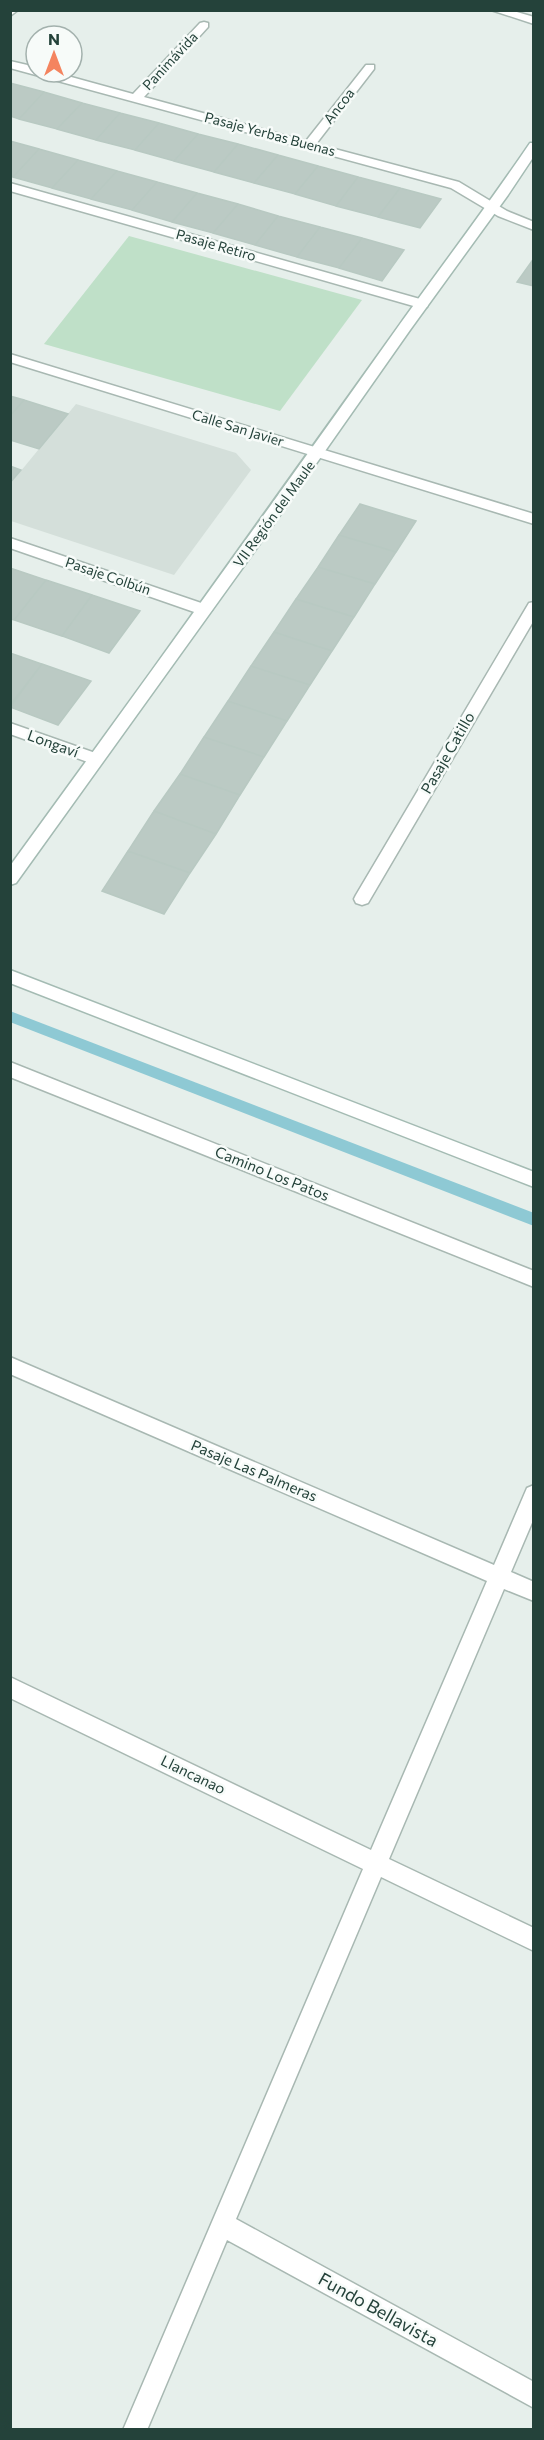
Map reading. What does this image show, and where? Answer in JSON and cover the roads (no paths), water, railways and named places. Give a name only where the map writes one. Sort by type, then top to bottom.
[{"type":"street","points":[[496,10],[534,21]]},
{"type":"street","name":"Panimávida","points":[[136,98],[204,25]]},
{"type":"street","name":"Ancoa","points":[[309,145],[370,67]]},
{"type":"street","name":"Pasaje Yerbas Buenas","points":[[84,84],[455,185],[517,221],[534,226]]},
{"type":"street","name":"VII Región del Maule","points":[[10,879],[318,453],[422,304],[494,209],[534,146]]},
{"type":"street","name":"Pasaje Retiro","points":[[10,187],[422,304]]},
{"type":"street","name":"Calle San Javier","points":[[10,358],[534,519]]},
{"type":"street","name":"Pasaje Colbún","points":[[10,543],[205,610]]},
{"type":"street","name":"Pasaje Catillo","points":[[362,899],[534,607]]},
{"type":"street","name":"Longaví","points":[[10,728],[96,759]]},
{"type":"street","points":[[10,976],[534,1180]]},
{"type":"street","name":"Camino Los Patos","points":[[10,1069],[534,1279]]},
{"type":"street","name":"Pasaje Las Palmeras","points":[[10,1365],[534,1592]]},
{"type":"street","points":[[135,2428],[534,1494]]},
{"type":"street","name":"Llancanao","points":[[10,1687],[534,1940]]},
{"type":"street","name":"Fundo Bellavista","points":[[222,2224],[534,2396]]},
{"type":"waterway","points":[[10,1016],[534,1220]]}]
